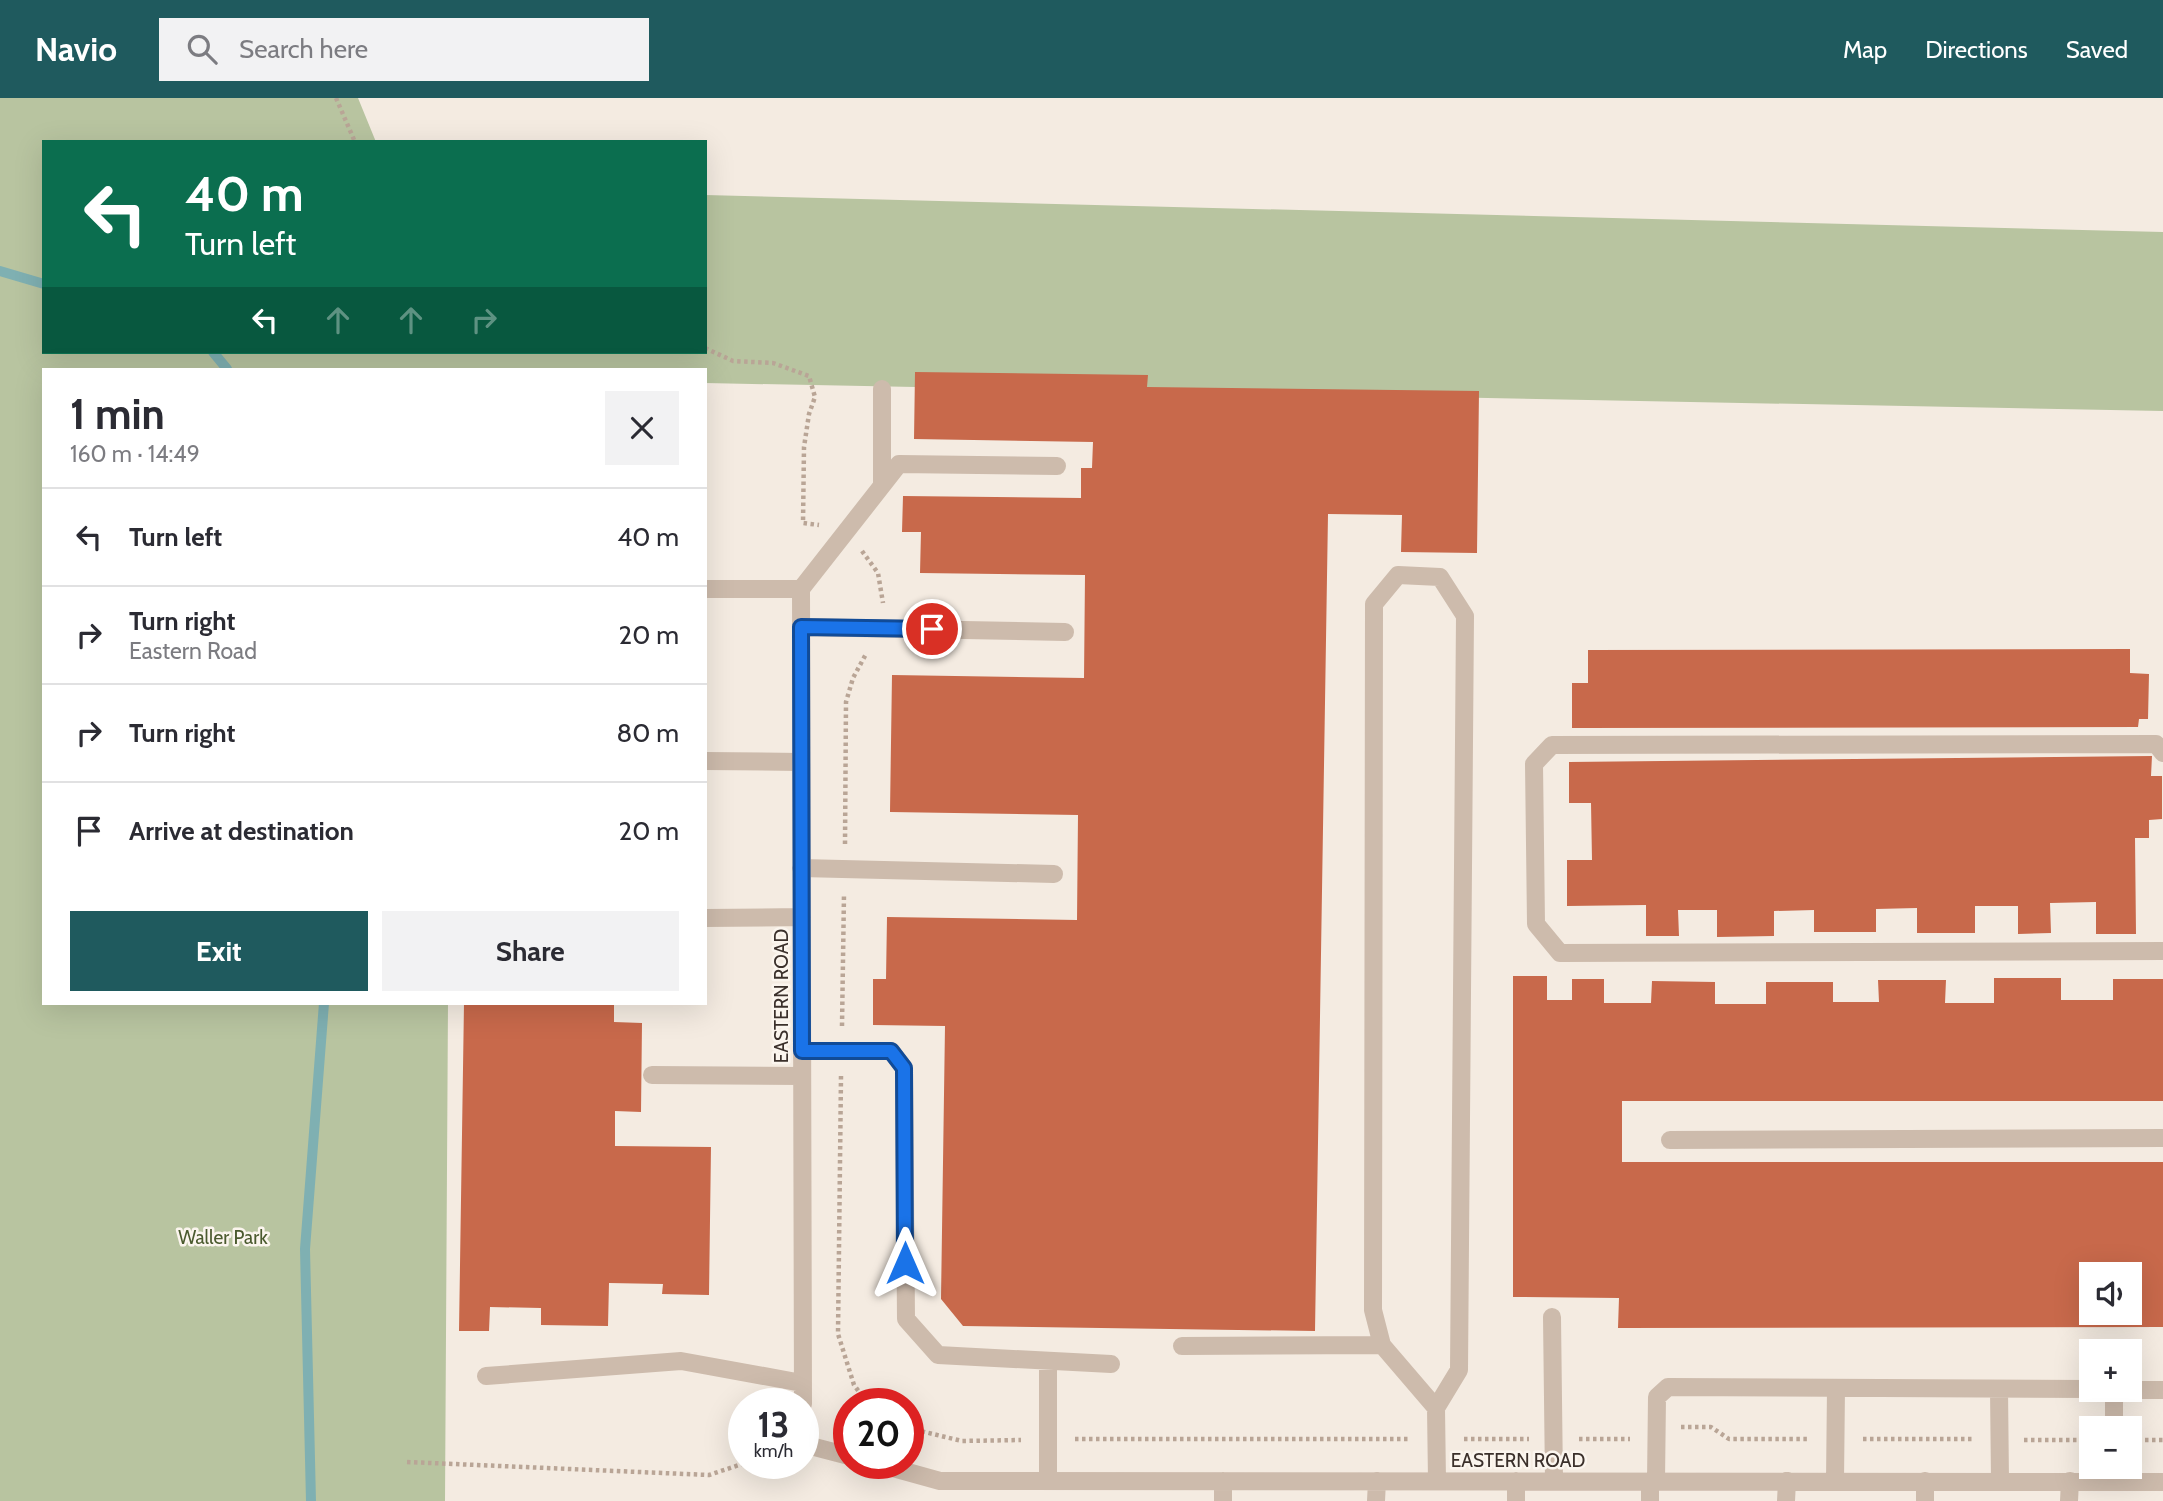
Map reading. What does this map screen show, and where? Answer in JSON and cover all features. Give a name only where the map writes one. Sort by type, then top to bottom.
[{"type":"street","points":[[881,389],[882,482]]},
{"type":"street","points":[[707,589],[801,589],[882,482],[899,464],[1057,466]]},
{"type":"street","points":[[1436,1408],[1382,1345],[1373,1310],[1374,604],[1398,575],[1440,577],[1465,616],[1459,1370],[1436,1408],[1437,1481]]},
{"type":"street","name":"EASTERN ROAD","points":[[801,589],[803,1388]]},
{"type":"street","points":[[801,627],[1065,632]]},
{"type":"street","points":[[2163,752],[2156,744],[1552,745],[1534,764],[1536,924],[1560,953],[2163,951]]},
{"type":"street","points":[[707,761],[801,762]]},
{"type":"street","points":[[801,868],[1054,874]]},
{"type":"street","points":[[707,918],[802,917]]},
{"type":"street","points":[[802,1051],[891,1051],[904,1068],[906,1319],[938,1355],[1111,1364]]},
{"type":"street","points":[[652,1075],[802,1076]]},
{"type":"street","points":[[1670,1140],[2163,1138]]},
{"type":"street","points":[[1552,1317],[1554,1481]]},
{"type":"street","points":[[1182,1346],[1382,1345]]},
{"type":"street","points":[[486,1376],[681,1361],[803,1383]]},
{"type":"street","points":[[1048,1362],[1048,1480]]},
{"type":"street","points":[[1650,1501],[1657,1397],[1668,1387],[2079,1389]]},
{"type":"street","points":[[1835,1481],[1836,1388]]},
{"type":"street","points":[[1999,1389],[2000,1481]]},
{"type":"street","points":[[2142,1390],[2163,1390]]},
{"type":"street","name":"EASTERN ROAD","points":[[924,1477],[940,1481],[1926,1482],[2083,1479]]},
{"type":"street","name":"EASTERN ROAD","points":[[2142,1479],[2163,1482]]},
{"type":"street","points":[[1223,1481],[1223,1501]]},
{"type":"street","points":[[1376,1501],[1377,1481]]},
{"type":"street","points":[[1516,1481],[1516,1501]]},
{"type":"street","points":[[1786,1501],[1787,1481]]},
{"type":"street","points":[[2069,1501],[2070,1481]]},
{"type":"street","points":[[1925,1501],[1926,1482]]},
{"type":"path","points":[[336,98],[354,140]]},
{"type":"path","points":[[707,349],[733,361],[773,363],[809,376],[815,397],[809,414],[804,447],[803,523],[816,524],[841,536],[867,556],[878,573],[883,605],[879,628],[853,678],[846,702],[838,1334],[856,1388]]},
{"type":"path","points":[[924,1432],[962,1441],[1622,1440],[1637,1437],[1657,1427],[1711,1427],[1729,1439],[2079,1440]]},
{"type":"path","points":[[2142,1440],[2163,1440]]},
{"type":"path","points":[[407,1462],[709,1475],[728,1469]]},
{"type":"green space","name":"Waller Park","points":[[0,98],[358,98],[375,140],[42,140],[42,354],[707,354],[707,195],[2163,232],[2163,411],[707,383],[707,368],[42,368],[42,1005],[448,1005],[445,1501],[0,1501]]},
{"type":"building","points":[[915,372],[1148,375],[1147,387],[1479,391],[1477,553],[1401,552],[1402,515],[1328,514],[1315,1331],[963,1326],[941,1299],[945,1026],[873,1025],[873,979],[886,979],[887,917],[1077,920],[1078,815],[890,812],[892,675],[1084,678],[1085,575],[920,573],[921,532],[902,532],[903,496],[1081,498],[1081,468],[1092,468],[1093,442],[914,439]]},
{"type":"building","points":[[2130,649],[2130,673],[2149,674],[2148,719],[2139,719],[2138,727],[1572,728],[1572,683],[1588,683],[1588,650]]},
{"type":"building","points":[[2152,756],[2151,776],[2162,776],[2162,819],[2149,820],[2149,838],[2135,838],[2136,934],[2096,934],[2096,902],[2050,903],[2051,933],[2018,934],[2018,906],[1975,906],[1975,933],[1917,933],[1917,908],[1876,909],[1876,932],[1814,932],[1814,910],[1774,911],[1774,936],[1717,937],[1717,910],[1678,910],[1679,936],[1646,936],[1646,905],[1567,906],[1567,860],[1592,860],[1591,803],[1569,803],[1569,762]]},
{"type":"building","points":[[1513,976],[1547,976],[1547,1000],[1572,1000],[1572,979],[1604,979],[1604,1003],[1651,1003],[1652,981],[1715,982],[1715,1004],[1766,1004],[1766,982],[1833,982],[1833,1002],[1879,1002],[1878,980],[1946,980],[1945,1003],[1994,1003],[1994,978],[2061,978],[2061,1000],[2113,1000],[2113,979],[2163,979],[2163,1101],[1622,1101],[1622,1162],[2163,1162],[2163,1327],[1618,1328],[1619,1298],[1513,1297]]},
{"type":"building","points":[[464,1005],[614,1005],[614,1022],[642,1023],[641,1112],[615,1111],[615,1146],[711,1147],[709,1295],[662,1294],[663,1284],[609,1283],[608,1326],[541,1325],[541,1308],[490,1307],[489,1331],[459,1331]]},
{"type":"waterway","points":[[0,271],[42,283]]},
{"type":"waterway","points":[[215,354],[226,368]]},
{"type":"waterway","points":[[311,1501],[305,1249],[324,1005]]},
{"type":"route","points":[[905,1263],[904,1068],[891,1051],[802,1051],[801,627],[932,629]]}]
